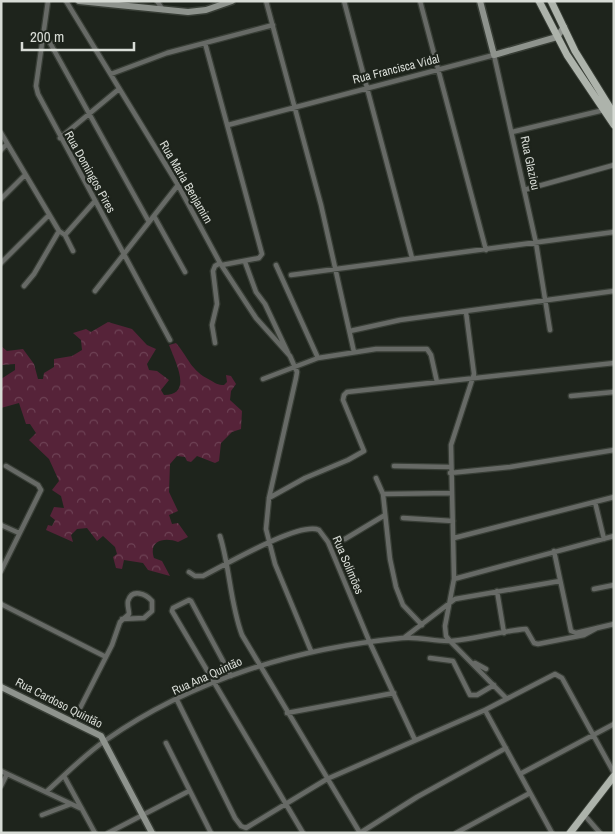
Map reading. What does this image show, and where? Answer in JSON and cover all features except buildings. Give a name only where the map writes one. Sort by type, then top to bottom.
[{"type":"main road","points":[[79,1],[162,10],[200,11],[232,1]]},
{"type":"main road","name":"Rua Glaziou","points":[[480,1],[494,55]]},
{"type":"main road","points":[[539,1],[566,55],[614,125]]},
{"type":"main road","points":[[551,1],[575,51],[614,114]]},
{"type":"main road","points":[[557,37],[564,27]]},
{"type":"main road","name":"Rua Francisca Vidal","points":[[494,55],[557,37]]},
{"type":"main road","points":[[566,55],[570,50],[575,51]]},
{"type":"main road","name":"Rua Cardoso Quintão","points":[[1,687],[96,733],[105,740]]},
{"type":"main road","points":[[105,740],[152,833]]},
{"type":"main road","points":[[570,833],[614,775]]},
{"type":"main road","points":[[576,833],[614,784]]},
{"type":"street","name":"Rua Domingos Pires","points":[[48,1],[36,86],[38,94],[94,202],[170,340]]},
{"type":"street","name":"Rua Maria Benjamim","points":[[66,1],[178,184],[221,264],[256,318],[290,356],[295,368]]},
{"type":"street","points":[[156,1],[162,10]]},
{"type":"street","points":[[266,1],[337,269],[354,352]]},
{"type":"street","points":[[344,1],[412,258]]},
{"type":"street","points":[[420,1],[486,250]]},
{"type":"street","points":[[111,74],[155,57],[273,25]]},
{"type":"street","points":[[43,31],[149,222]]},
{"type":"street","points":[[205,43],[262,256],[245,262],[215,266],[217,304],[212,325],[215,343]]},
{"type":"street","name":"Rua Francisca Vidal","points":[[228,124],[494,55]]},
{"type":"street","name":"Rua Glaziou","points":[[494,55],[536,243],[550,330]]},
{"type":"street","points":[[60,138],[120,88]]},
{"type":"street","points":[[593,111],[599,102]]},
{"type":"street","points":[[512,132],[593,111],[604,110]]},
{"type":"street","points":[[1,133],[49,215],[59,231],[65,235],[73,251]]},
{"type":"street","points":[[1,150],[7,144]]},
{"type":"street","points":[[524,190],[614,165]]},
{"type":"street","points":[[1,200],[25,175]]},
{"type":"street","points":[[95,291],[178,184]]},
{"type":"street","points":[[65,235],[94,202]]},
{"type":"street","points":[[1,263],[49,215]]},
{"type":"street","points":[[154,216],[186,272]]},
{"type":"street","points":[[24,286],[34,274],[59,231]]},
{"type":"street","points":[[292,275],[614,232]]},
{"type":"street","points":[[245,262],[254,288],[265,304],[290,356]]},
{"type":"street","points":[[276,265],[318,358]]},
{"type":"street","points":[[350,331],[400,320],[614,291]]},
{"type":"street","points":[[466,312],[474,378],[452,438],[450,473],[454,521],[454,579],[445,626],[446,636],[506,698]]},
{"type":"street","points":[[262,378],[295,368],[318,358],[386,348],[427,350],[431,355],[437,382]]},
{"type":"street","points":[[269,498],[305,478],[348,460],[364,451],[343,400],[347,392],[614,363]]},
{"type":"street","points":[[295,368],[296,378],[269,498],[266,529],[268,543],[311,651]]},
{"type":"street","points":[[571,396],[614,392]]},
{"type":"street","points":[[450,473],[517,466],[614,450]]},
{"type":"street","points":[[1,571],[41,490],[38,485],[6,466]]},
{"type":"street","points":[[394,466],[450,467]]},
{"type":"street","points":[[376,478],[383,494],[390,559],[396,587],[403,605],[422,625]]},
{"type":"street","points":[[383,494],[452,494]]},
{"type":"street","points":[[454,538],[614,497]]},
{"type":"street","points":[[595,502],[604,539]]},
{"type":"street","points":[[345,539],[385,515]]},
{"type":"street","points":[[403,518],[454,521]]},
{"type":"street","points":[[1,525],[19,533]]},
{"type":"street","name":"Rua Solimões","points":[[189,572],[195,576],[203,576],[268,543],[307,528],[314,528],[323,533],[370,643],[415,740]]},
{"type":"street","points":[[220,536],[228,564],[238,623],[258,665],[360,833],[417,797],[506,748]]},
{"type":"street","points":[[454,579],[614,536]]},
{"type":"street","points":[[554,551],[570,629],[576,633],[614,624]]},
{"type":"street","points":[[403,638],[422,625],[450,601],[560,581]]},
{"type":"street","points":[[594,589],[614,585]]},
{"type":"street","points":[[497,591],[504,633]]},
{"type":"street","points":[[73,722],[106,657],[122,619],[129,614],[128,600],[136,593],[144,594],[152,601],[152,611],[144,618],[122,619]]},
{"type":"street","points":[[231,676],[202,620],[188,600],[173,608],[172,611],[303,833]]},
{"type":"street","points":[[1,604],[106,657]]},
{"type":"street","points":[[403,638],[450,641],[522,629],[529,630],[532,640],[538,644],[584,635],[597,628]]},
{"type":"street","name":"Rua Ana Quintão","points":[[46,792],[105,740],[176,700],[231,676],[258,665],[311,651],[403,638]]},
{"type":"street","points":[[430,658],[453,661],[470,695],[494,685]]},
{"type":"street","points":[[470,660],[486,669]]},
{"type":"street","points":[[176,700],[235,818],[240,826],[246,828],[327,779],[485,710],[548,675],[555,674],[562,678],[614,775]]},
{"type":"street","points":[[287,713],[394,693]]},
{"type":"street","points":[[485,710],[552,833]]},
{"type":"street","points":[[520,774],[614,724]]},
{"type":"street","points":[[166,743],[211,833]]},
{"type":"street","points":[[1,771],[82,809]]},
{"type":"street","points":[[1,786],[7,774]]},
{"type":"street","points":[[64,776],[94,832]]},
{"type":"street","points":[[108,833],[189,791]]},
{"type":"street","points":[[456,833],[530,792]]},
{"type":"street","points":[[42,815],[71,804]]},
{"type":"street","points":[[587,818],[600,833]]},
{"type":"green space","points":[[108,322],[132,329],[147,345],[156,349],[147,364],[149,370],[157,371],[169,380],[161,390],[164,395],[173,394],[178,390],[180,384],[178,369],[169,345],[176,343],[194,368],[203,376],[217,384],[224,385],[227,382],[226,375],[231,376],[236,384],[231,391],[230,400],[242,411],[241,429],[232,432],[221,443],[219,461],[215,463],[197,456],[191,462],[187,461],[185,457],[177,456],[170,464],[169,492],[178,511],[169,515],[172,524],[178,523],[188,537],[178,542],[159,541],[153,547],[154,558],[162,561],[170,576],[148,570],[143,563],[124,560],[122,569],[116,568],[113,557],[117,554],[115,547],[103,536],[97,541],[87,528],[77,529],[71,535],[73,542],[46,530],[48,525],[52,526],[55,520],[50,516],[54,507],[64,508],[61,496],[52,490],[59,481],[49,459],[29,440],[36,433],[30,424],[26,424],[19,403],[1,408],[1,379],[15,370],[15,364],[1,365],[1,346],[7,351],[23,349],[34,364],[38,379],[43,379],[44,373],[54,367],[54,359],[72,356],[82,350],[81,340],[73,333],[86,329],[91,332]]}]
